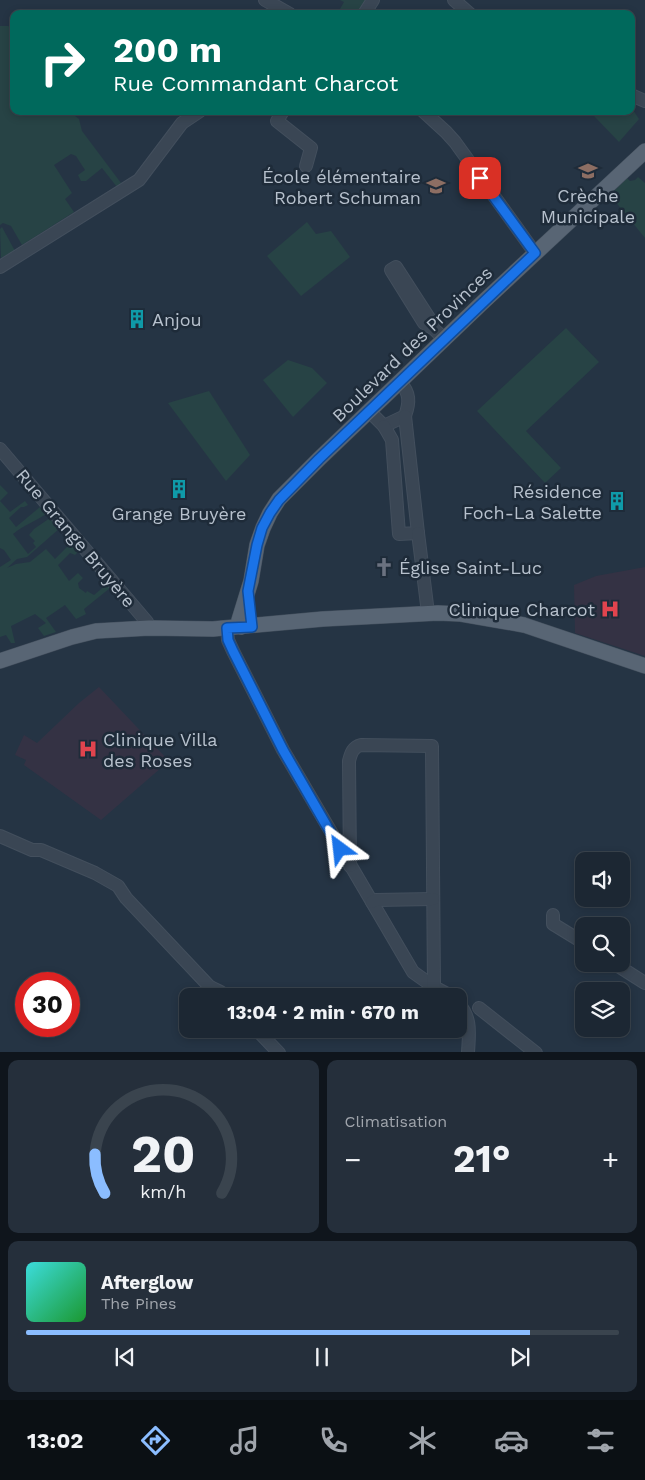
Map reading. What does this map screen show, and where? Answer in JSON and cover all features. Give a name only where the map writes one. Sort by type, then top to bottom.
[{"type":"main road","name":"Boulevard des Provinces","points":[[240,627],[240,617],[248,591],[262,528],[279,500],[400,382],[439,334],[535,253],[645,151]]},
{"type":"main road","name":"Boulevard des Provinces","points":[[207,629],[227,621],[248,591]]},
{"type":"main road","points":[[0,660],[72,636],[96,631],[149,628],[207,629],[323,619],[428,613],[461,614],[524,625],[645,666]]},
{"type":"street","points":[[265,0],[275,10]]},
{"type":"street","points":[[454,0],[465,10]]},
{"type":"street","points":[[0,267],[139,180],[182,123],[194,115]]},
{"type":"street","points":[[281,115],[277,121],[311,148],[306,166]]},
{"type":"street","points":[[427,115],[455,142],[535,253]]},
{"type":"street","points":[[400,382],[409,396],[405,416],[428,613]]},
{"type":"street","points":[[369,411],[387,431],[399,534],[418,533]]},
{"type":"street","points":[[387,431],[405,416]]},
{"type":"street","points":[[387,431],[408,432]]},
{"type":"street","name":"Rue Grange Bruyère","points":[[0,450],[147,622],[149,628]]},
{"type":"street","points":[[240,627],[228,640],[283,750],[413,972],[434,987]]},
{"type":"street","points":[[350,866],[349,760],[351,753],[356,746],[361,745],[432,746],[434,987]]},
{"type":"street","points":[[0,836],[32,850],[41,850],[96,873],[118,886],[126,898],[212,988]]},
{"type":"street","points":[[372,902],[376,900],[433,899]]},
{"type":"street","points":[[553,915],[553,924],[575,937]]},
{"type":"street","points":[[628,972],[645,983]]},
{"type":"street","points":[[479,1008],[536,1052]]},
{"type":"street","points":[[467,1016],[469,1023],[468,1052]]},
{"type":"street","points":[[265,1038],[278,1052]]},
{"type":"shaded area","name":"Clinique Charcot","points":[[645,567],[645,656],[575,633],[574,585],[596,576]]},
{"type":"shaded area","name":"Clinique Villa des Roses","points":[[99,687],[169,761],[101,820],[24,765],[26,760],[15,755],[24,735],[37,743],[79,703]]},
{"type":"green space","points":[[340,0],[366,0],[360,10],[339,10],[344,2]]},
{"type":"green space","points":[[0,26],[8,26],[10,27],[10,115],[76,115],[82,131],[121,183],[117,187],[102,168],[86,181],[81,181],[78,175],[85,170],[76,156],[71,154],[54,165],[72,193],[65,199],[74,212],[22,245],[11,226],[3,223],[0,225]]},
{"type":"green space","points":[[635,113],[639,119],[619,142],[594,116],[635,115]]},
{"type":"green space","points":[[638,177],[645,183],[645,238],[610,195],[627,178],[630,181]]},
{"type":"green space","points":[[307,222],[316,234],[331,231],[350,257],[301,296],[267,256]]},
{"type":"green space","points":[[2,227],[15,251],[1,258],[0,229]]},
{"type":"green space","points":[[566,328],[599,362],[526,431],[561,468],[545,483],[477,411]]},
{"type":"green space","points":[[288,360],[312,368],[327,383],[293,417],[263,380]]},
{"type":"green space","points":[[209,391],[250,455],[226,481],[168,403]]},
{"type":"green space","points":[[0,485],[8,493],[0,501]]},
{"type":"green space","points":[[0,501],[10,512],[25,501],[28,505],[21,507],[9,518],[16,527],[40,507],[46,514],[13,534],[28,554],[36,547],[33,543],[35,541],[29,535],[34,529],[50,518],[60,528],[27,557],[17,559],[7,568],[16,564],[30,562],[46,549],[55,559],[71,543],[79,551],[75,555],[70,553],[58,565],[69,581],[78,573],[83,578],[78,583],[79,588],[86,593],[87,591],[94,595],[106,585],[110,588],[84,609],[86,614],[76,619],[65,605],[46,618],[56,632],[44,636],[38,628],[46,623],[35,614],[11,626],[15,643],[11,643],[6,635],[0,637],[0,567],[11,560],[4,550],[0,548]]},
{"type":"place","name":"Crèche Municipale","points":[[588,171]]},
{"type":"place","name":"École élémentaire Robert Schuman","points":[[436,186]]},
{"type":"place","name":"Anjou","points":[[137,319]]},
{"type":"place","name":"Grange Bruyère","points":[[179,489]]},
{"type":"place","name":"Résidence Foch-La Salette","points":[[617,501]]},
{"type":"place","name":"Église Saint-Luc","points":[[384,567]]},
{"type":"place","name":"Clinique Charcot","points":[[610,609]]},
{"type":"place","name":"Clinique Villa des Roses","points":[[88,749]]},
{"type":"route","points":[[340,849],[283,750],[233,651],[228,640],[227,628],[252,627],[248,591],[257,545],[262,528],[279,500],[319,459],[535,253],[480,178]]}]
